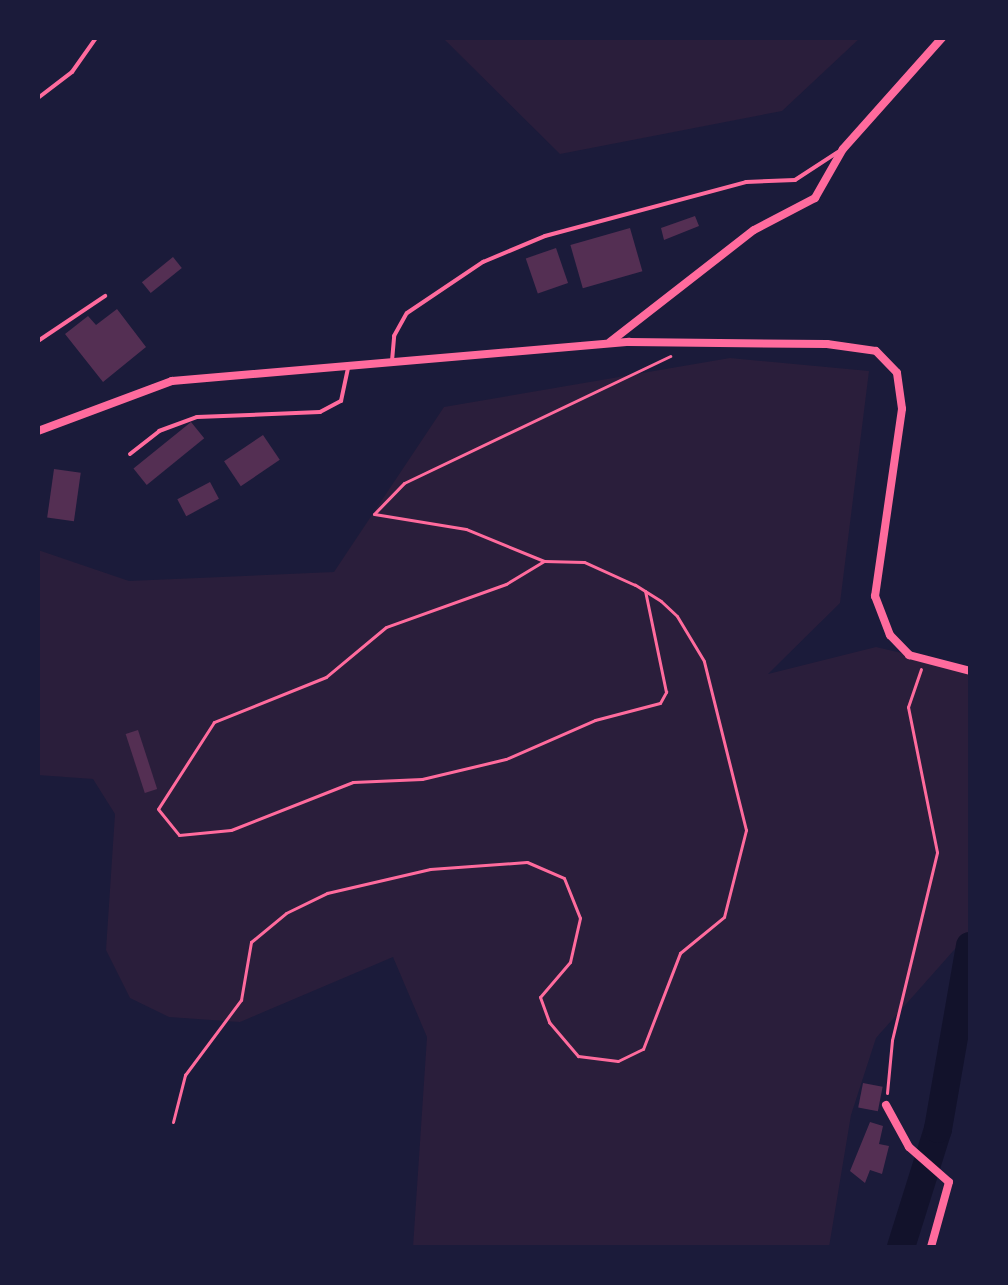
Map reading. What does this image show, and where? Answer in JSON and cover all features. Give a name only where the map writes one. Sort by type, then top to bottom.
[{"type":"street","points":[[606,345],[754,230],[815,198],[843,149],[942,38]]},
{"type":"street","points":[[38,431],[172,381],[348,369],[606,345],[827,344],[876,351],[897,373],[902,409],[875,596],[890,635],[909,655],[970,671]]},
{"type":"street","points":[[886,1105],[920,1159],[938,1168],[949,1182],[948,1199],[931,1247]]},
{"type":"lane","points":[[38,98],[72,72],[96,38]]},
{"type":"lane","points":[[392,365],[394,336],[407,313],[483,262],[545,236],[746,182],[795,180],[843,149]]},
{"type":"lane","points":[[38,341],[105,296]]},
{"type":"lane","points":[[130,454],[159,431],[197,417],[320,412],[341,401],[348,369]]},
{"type":"path","points":[[173,1122],[185,1075],[241,1000],[251,942],[327,893],[430,869],[527,862],[564,878],[580,918],[570,962],[540,997],[549,1022],[578,1056],[618,1061],[643,1049],[673,965],[724,917],[746,830],[704,661],[677,616],[645,591],[584,562],[544,561],[466,529],[374,514],[404,483],[689,346]]},
{"type":"path","points":[[544,561],[506,584],[369,635],[326,677],[228,711],[202,732],[191,762],[161,801],[170,827],[187,837],[231,830],[353,782],[422,779],[506,759],[595,720],[660,703],[666,692],[645,591]]},
{"type":"path","points":[[886,1105],[892,1040],[937,852],[908,707],[925,660]]},
{"type":"shaded area","points":[[443,38],[860,38],[782,111],[560,154]]},
{"type":"shaded area","points":[[730,358],[869,371],[840,603],[768,674],[876,647],[970,669],[970,932],[876,1038],[851,1115],[829,1247],[413,1247],[427,1037],[393,957],[240,1022],[169,1017],[130,998],[106,950],[115,814],[93,779],[38,775],[38,550],[129,581],[334,572],[444,407]]},
{"type":"building","points":[[695,216],[699,226],[664,240],[661,228]]},
{"type":"building","points":[[630,228],[642,271],[583,288],[570,245]]},
{"type":"building","points":[[556,248],[568,283],[538,293],[526,258]]},
{"type":"building","points":[[173,257],[182,268],[151,293],[142,282]]},
{"type":"building","points":[[117,309],[146,347],[103,382],[65,334],[88,316],[96,325]]},
{"type":"building","points":[[191,422],[204,438],[147,485],[133,469]]},
{"type":"building","points":[[263,435],[280,460],[241,486],[224,461]]},
{"type":"building","points":[[54,469],[81,473],[74,521],[47,518]]},
{"type":"building","points":[[210,482],[219,499],[186,516],[177,499]]},
{"type":"building","points":[[138,730],[157,789],[145,793],[126,734]]},
{"type":"building","points":[[863,1083],[883,1087],[878,1111],[858,1108]]},
{"type":"building","points":[[870,1122],[883,1126],[879,1144],[889,1146],[882,1174],[870,1170],[865,1183],[850,1171]]},
{"type":"waterway","points":[[901,1247],[938,1129],[970,946]]}]
